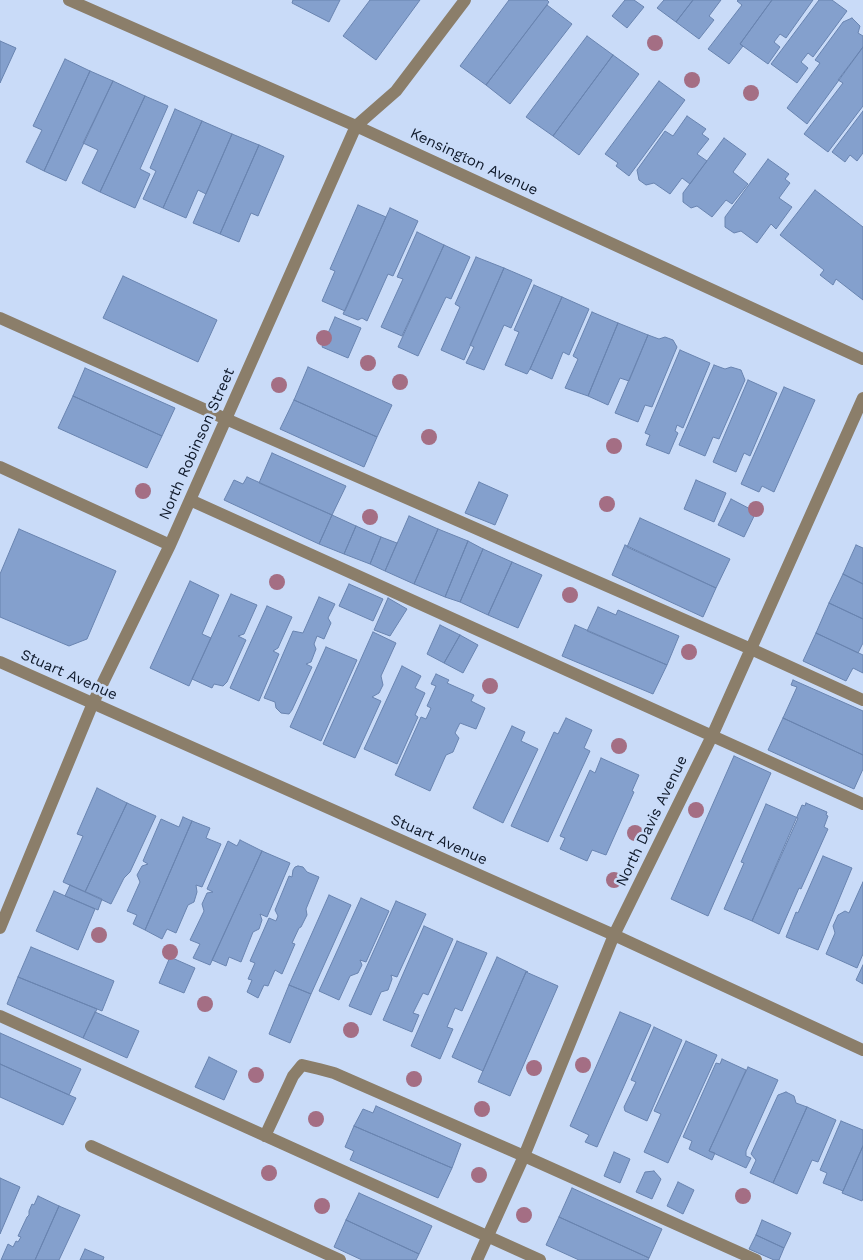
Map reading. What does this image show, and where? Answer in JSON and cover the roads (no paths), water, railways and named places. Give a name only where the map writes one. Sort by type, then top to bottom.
[{"type":"street","name":"Kensington Avenue","points":[[69,0],[356,126],[863,359]]},
{"type":"street","name":"North Robinson Street","points":[[0,928],[92,703],[170,546],[356,126],[396,91],[465,0]]},
{"type":"street","points":[[0,318],[226,420],[751,649],[863,700]]},
{"type":"street","name":"North Davis Avenue","points":[[477,1260],[524,1156],[614,936],[712,736],[863,398]]},
{"type":"street","points":[[0,467],[170,546]]},
{"type":"street","points":[[190,500],[863,804]]},
{"type":"street","name":"Stuart Avenue","points":[[0,662],[614,936],[863,1050]]},
{"type":"street","points":[[0,1016],[540,1260]]},
{"type":"street","points":[[265,1136],[293,1076],[302,1065],[334,1074],[524,1156],[756,1260]]},
{"type":"street","points":[[91,1146],[340,1260]]}]
